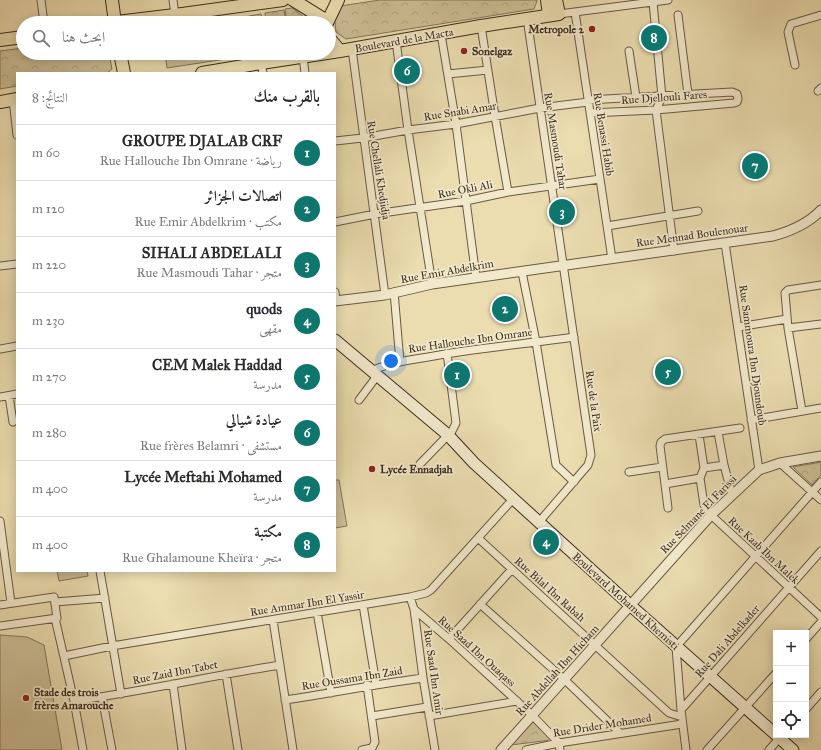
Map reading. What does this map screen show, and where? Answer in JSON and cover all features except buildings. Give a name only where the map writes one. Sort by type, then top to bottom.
[{"type":"main road","points":[[112,0],[113,16]]},
{"type":"main road","points":[[168,16],[237,3],[283,0]]},
{"type":"main road","points":[[293,0],[318,16]]},
{"type":"main road","points":[[330,16],[338,0]]},
{"type":"main road","points":[[547,0],[554,14]]},
{"type":"main road","points":[[554,14],[556,0]]},
{"type":"main road","name":"Boulevard de la Macta","points":[[336,51],[554,14]]},
{"type":"main road","points":[[0,40],[16,38]]},
{"type":"main road","points":[[336,43],[346,50]]},
{"type":"main road","points":[[121,60],[124,72]]},
{"type":"main road","name":"Boulevard de la Macta","points":[[210,72],[262,68],[292,60]]},
{"type":"main road","points":[[0,102],[15,99]]},
{"type":"main road","name":"Boulevard Mohamed Khemisti","points":[[336,341],[448,435],[474,463],[676,648],[711,676],[745,708],[773,731]]},
{"type":"main road","name":"Boulevard Mohamed Khemisti","points":[[782,738],[794,750]]},
{"type":"street","points":[[41,0],[43,16]]},
{"type":"street","points":[[173,0],[176,15]]},
{"type":"street","points":[[554,14],[668,0]]},
{"type":"street","points":[[653,2],[662,96],[656,110],[674,250]]},
{"type":"street","name":"Rue Benassi Habib","points":[[575,12],[612,259]]},
{"type":"street","points":[[678,15],[688,94]]},
{"type":"street","points":[[795,65],[788,32],[791,24],[821,15]]},
{"type":"street","name":"Rue Masmoudi Tahar","points":[[527,18],[552,186],[562,266]]},
{"type":"street","points":[[481,26],[508,192]]},
{"type":"street","points":[[441,34],[456,124],[476,277]]},
{"type":"street","points":[[396,41],[419,208],[432,284]]},
{"type":"street","name":"Rue Chellali Khedjidja","points":[[346,50],[390,293],[400,362]]},
{"type":"street","points":[[629,51],[636,97]]},
{"type":"street","points":[[303,60],[305,72]]},
{"type":"street","points":[[448,74],[488,70]]},
{"type":"street","name":"Rue Snabi Amar","points":[[336,141],[456,124],[540,108],[588,101],[732,92],[737,94],[738,101]]},
{"type":"street","points":[[15,99],[16,117]]},
{"type":"street","name":"Rue Djellouli Fares","points":[[590,113],[656,110],[734,103],[738,101]]},
{"type":"street","name":"Rue Okli Ali","points":[[336,222],[375,214],[466,201],[508,192],[600,179]]},
{"type":"street","points":[[607,226],[698,211]]},
{"type":"street","name":"Rue Mennad Boulenouar","points":[[562,266],[773,236],[789,231],[808,222],[820,211]]},
{"type":"street","name":"Rue Sammoura Ibn Djoundoub","points":[[725,243],[759,470]]},
{"type":"street","points":[[0,266],[16,264]]},
{"type":"street","name":"Rue Emir Abdelkrim","points":[[336,298],[390,293],[476,277],[562,266]]},
{"type":"street","name":"Rue de la Paix","points":[[539,522],[588,465],[591,456],[562,266]]},
{"type":"street","points":[[522,272],[536,342],[556,465],[574,482]]},
{"type":"street","points":[[802,411],[788,328],[784,293],[788,290],[821,285]]},
{"type":"street","points":[[738,327],[787,319]]},
{"type":"street","points":[[788,328],[821,324]]},
{"type":"street","name":"Rue Hallouche Ibn Omrane","points":[[374,374],[381,367],[447,353],[574,337]]},
{"type":"street","points":[[0,349],[16,346]]},
{"type":"street","points":[[420,464],[454,428],[456,421],[447,353]]},
{"type":"street","points":[[359,400],[374,374]]},
{"type":"street","points":[[0,397],[16,394]]},
{"type":"street","points":[[9,396],[13,422]]},
{"type":"street","points":[[751,420],[821,408]]},
{"type":"street","points":[[668,508],[662,467],[661,442],[665,440],[740,428]]},
{"type":"street","points":[[718,432],[724,465],[732,495]]},
{"type":"street","points":[[699,435],[704,468],[700,478],[704,505],[711,515]]},
{"type":"street","name":"Rue Selmane El Farissi","points":[[630,605],[711,515],[759,470],[780,463],[821,456]]},
{"type":"street","points":[[780,463],[821,500]]},
{"type":"street","points":[[704,468],[724,465]]},
{"type":"street","points":[[629,472],[662,467]]},
{"type":"street","points":[[664,484],[700,478]]},
{"type":"street","points":[[686,750],[676,648],[821,482]]},
{"type":"street","name":"Rue Ammar Ibn El Yassir","points":[[64,656],[112,646],[363,605],[426,593],[431,590],[513,499]]},
{"type":"street","name":"Rue Kaab Ibn Malek","points":[[711,515],[821,617]]},
{"type":"street","points":[[0,521],[11,603]]},
{"type":"street","name":"Rue Bilal Ibn Rabah","points":[[478,538],[669,713],[682,717]]},
{"type":"street","name":"Rue Dali Abdelkader","points":[[682,717],[711,676],[821,551]]},
{"type":"street","points":[[449,639],[512,569]]},
{"type":"street","points":[[100,572],[121,694]]},
{"type":"street","points":[[0,605],[54,597],[57,618],[55,618],[74,701],[83,750]]},
{"type":"street","name":"Rue Saad Ibn Amir","points":[[410,597],[414,609],[427,707],[435,750]]},
{"type":"street","points":[[55,602],[105,598]]},
{"type":"street","points":[[480,604],[620,733]]},
{"type":"street","points":[[363,605],[376,684]]},
{"type":"street","name":"Rue Abdellah Ibn Hicham","points":[[501,750],[630,605]]},
{"type":"street","name":"Rue Saad Ibn Ouaqass","points":[[414,609],[532,715],[559,747]]},
{"type":"street","points":[[317,612],[330,693]]},
{"type":"street","points":[[0,626],[55,618]]},
{"type":"street","points":[[272,620],[293,750]]},
{"type":"street","points":[[809,636],[821,622]]},
{"type":"street","name":"Rue Zaid Ibn Tabet","points":[[74,701],[280,665]]},
{"type":"street","points":[[226,674],[238,750]]},
{"type":"street","points":[[707,750],[773,676]]},
{"type":"street","name":"Rue Oussama Ibn Zaid","points":[[285,700],[330,693],[366,685],[423,678]]},
{"type":"street","points":[[173,684],[182,750]]},
{"type":"street","points":[[362,750],[372,748],[374,744],[372,716],[366,685]]},
{"type":"street","points":[[809,706],[821,692]]},
{"type":"street","points":[[102,697],[112,750]]},
{"type":"street","points":[[429,716],[517,701]]},
{"type":"street","points":[[372,716],[427,707]]},
{"type":"street","name":"Rue Drider Mohamed","points":[[526,750],[559,747],[682,717]]},
{"type":"street","points":[[769,750],[780,738]]},
{"type":"green space","points":[[380,0],[537,0],[534,9],[346,39],[336,32],[336,16],[334,15],[340,6]]},
{"type":"green space","points":[[292,8],[302,16],[286,16],[285,9]]},
{"type":"green space","points":[[284,10],[285,16],[265,16],[265,13]]},
{"type":"green space","points":[[261,14],[261,16],[250,16]]},
{"type":"green space","points":[[16,49],[16,60],[110,60],[112,69],[108,72],[16,72],[16,86],[0,89],[0,51]]},
{"type":"green space","points":[[166,60],[219,60],[167,68]]},
{"type":"green space","points":[[821,462],[821,475],[812,485],[793,467]]},
{"type":"green space","points":[[336,480],[339,480],[347,526],[336,528]]},
{"type":"green space","points":[[57,572],[87,572],[88,576],[59,581]]},
{"type":"green space","name":"Stade des trois frères Amarouche","points":[[0,635],[27,637],[44,645],[62,750],[0,750]]},
{"type":"green space","points":[[533,722],[551,740],[511,745]]},
{"type":"place","name":"Metropole 2","points":[[592,29]]},
{"type":"place","name":"مكتبة","points":[[654,38]]},
{"type":"place","name":"Sonelgaz","points":[[464,51]]},
{"type":"place","name":"عيادة شيالي","points":[[407,71]]},
{"type":"place","name":"Lycée Meftahi Mohamed","points":[[755,166]]},
{"type":"place","name":"SIHALI ABDELALI","points":[[562,212]]},
{"type":"place","name":"اتصالات الجزائر","points":[[505,309]]},
{"type":"place","name":"CEM Malek Haddad","points":[[668,372]]},
{"type":"place","name":"GROUPE DJALAB CRF","points":[[457,375]]},
{"type":"place","name":"Lycée Ennadjah","points":[[372,469]]},
{"type":"place","name":"quods","points":[[546,542]]},
{"type":"place","name":"Stade des trois frères Amarouche","points":[[26,698]]}]
